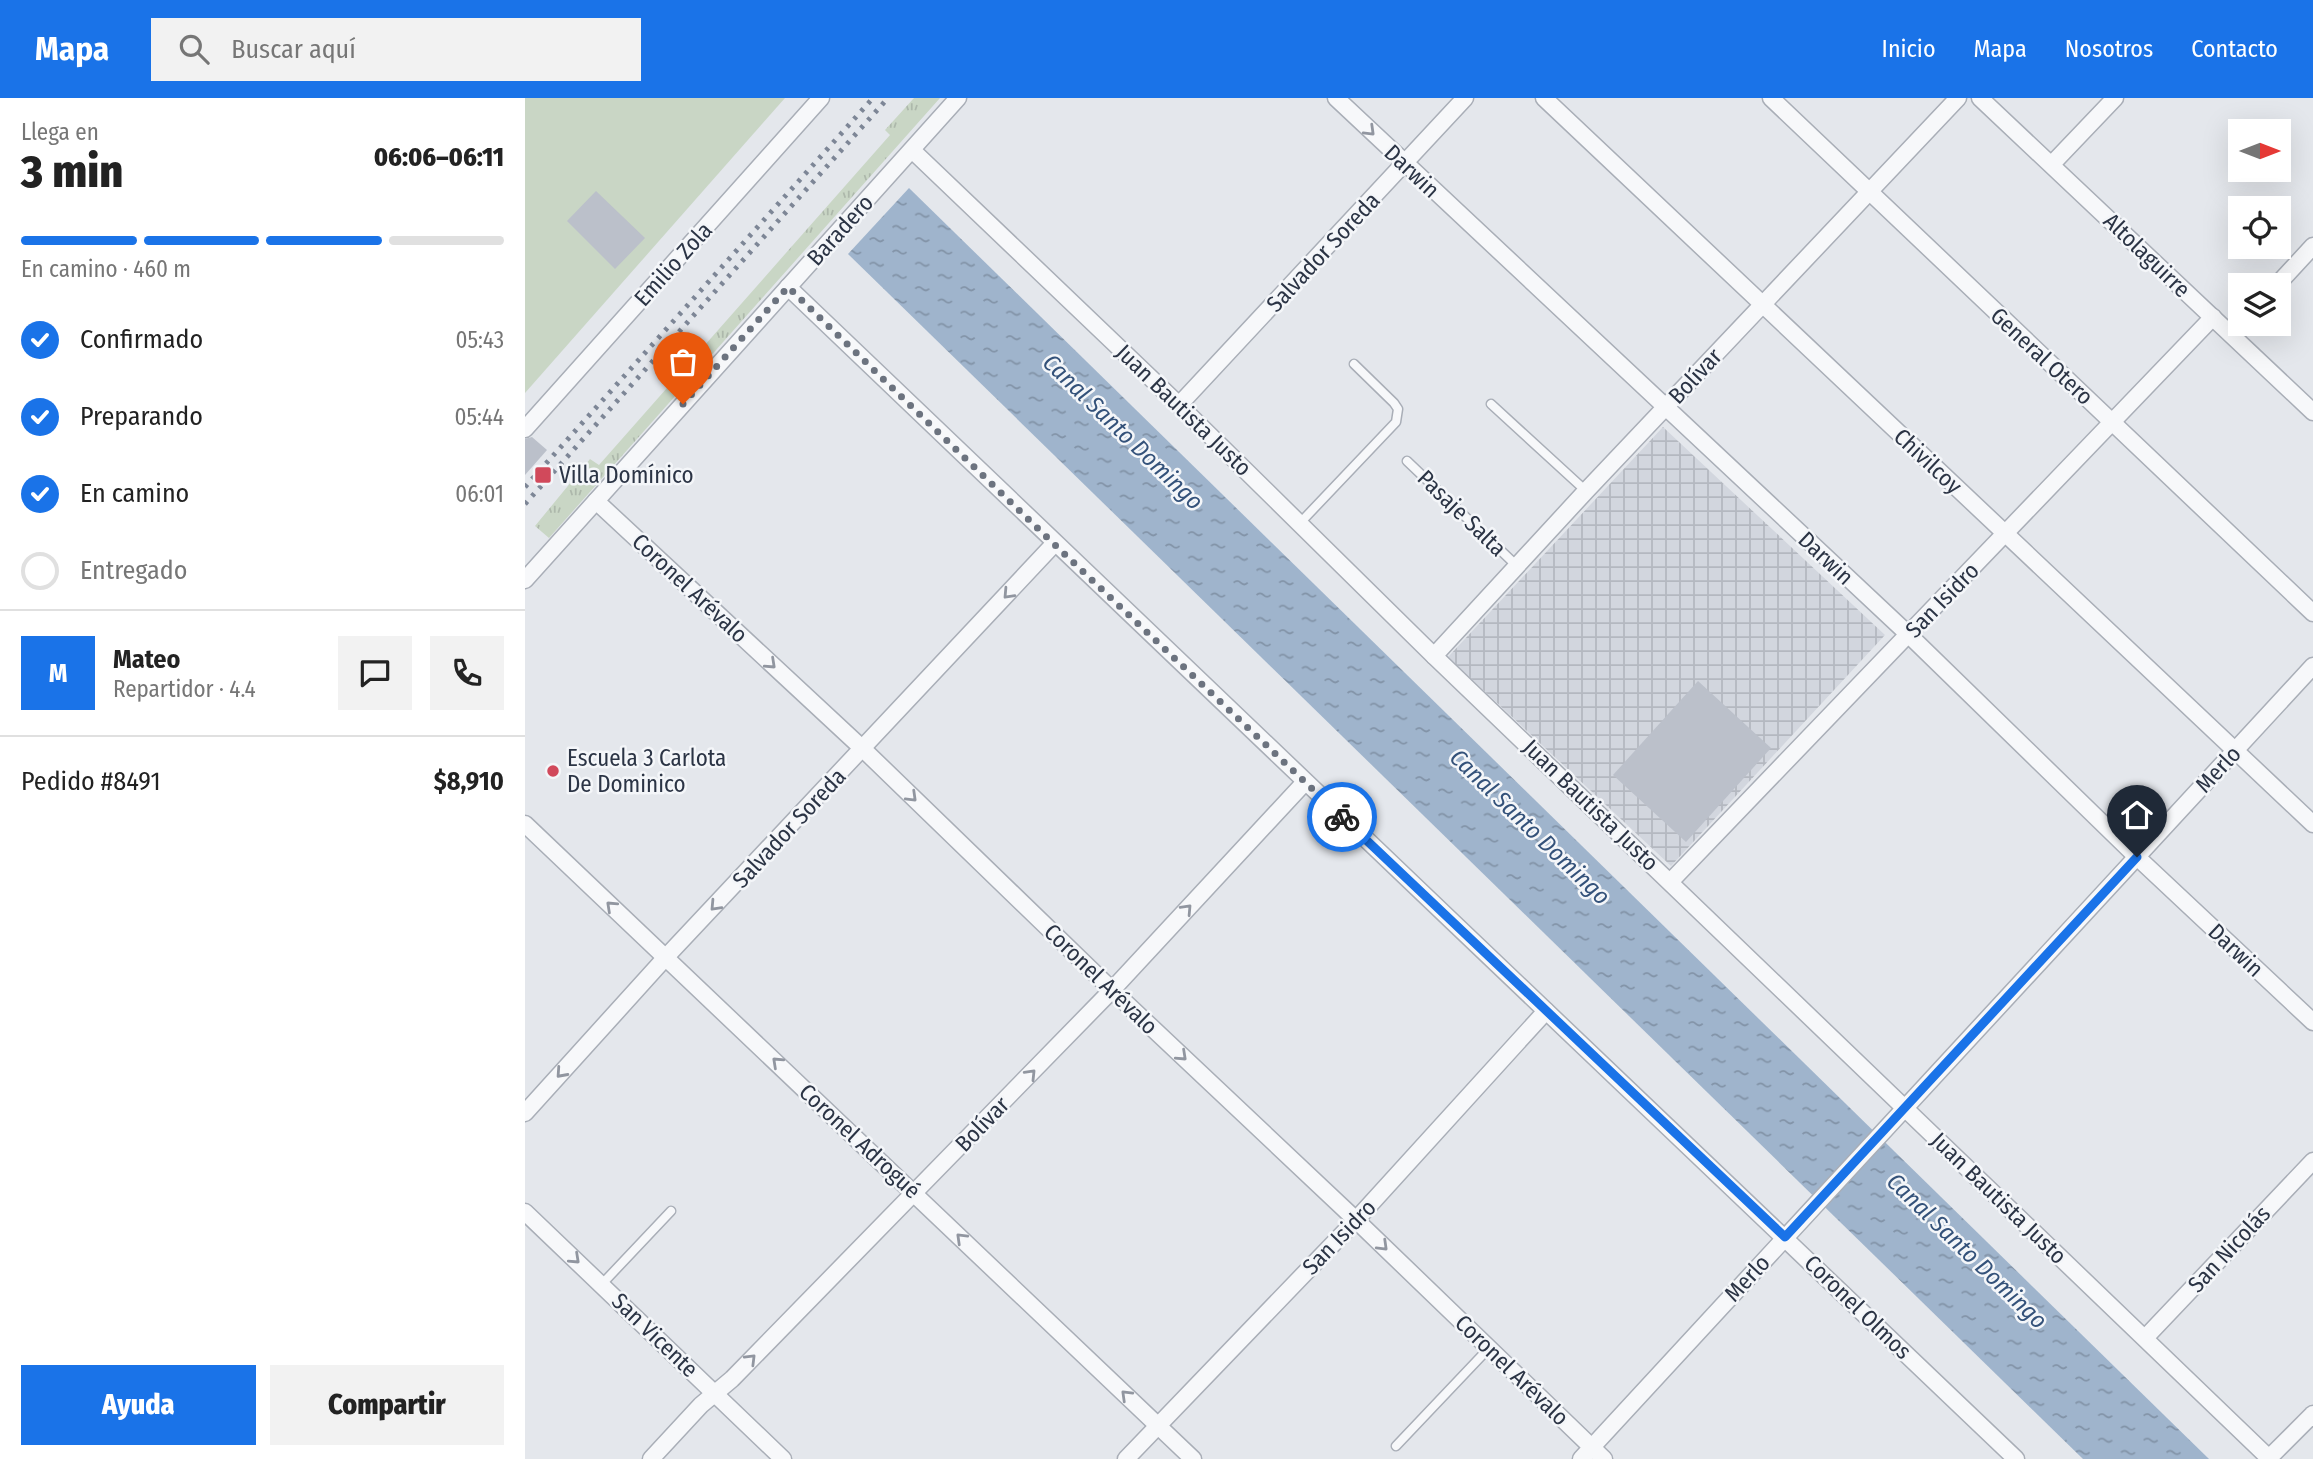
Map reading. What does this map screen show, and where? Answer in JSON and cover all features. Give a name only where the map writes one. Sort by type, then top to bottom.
[{"type":"street","name":"Emilio Zola","points":[[525,429],[821,98]]},
{"type":"street","name":"Baradero","points":[[525,580],[958,98]]},
{"type":"street","name":"Darwin","points":[[1336,98],[1909,635],[2137,857],[2313,1022]]},
{"type":"street","name":"Salvador Soreda","points":[[1179,405],[1465,98]]},
{"type":"street","name":"Chivilcoy","points":[[1544,98],[2313,824]]},
{"type":"street","name":"General Otero","points":[[1771,98],[2311,607]]},
{"type":"street","name":"Bolívar","points":[[1434,656],[1586,491],[1958,98]]},
{"type":"street","name":"Altolaguirre","points":[[1980,98],[2213,317],[2228,325]]},
{"type":"street","points":[[2052,164],[2115,98]]},
{"type":"street","name":"Juan Bautista Justo","points":[[912,150],[2270,1459]]},
{"type":"street","points":[[2288,273],[2313,246]]},
{"type":"street","name":"Coronel Olmos","points":[[788,287],[1054,544],[2016,1459]]},
{"type":"street","name":"San Isidro","points":[[1671,881],[2213,317]]},
{"type":"street","name":"Altolaguirre","points":[[2242,336],[2313,412]]},
{"type":"street","name":"Coronel Arévalo","points":[[596,500],[863,749],[1489,1348],[1586,1453],[1604,1459]]},
{"type":"street","name":"Salvador Soreda","points":[[525,1113],[666,957],[1054,544]]},
{"type":"street","name":"Merlo","points":[[1586,1453],[2313,666]]},
{"type":"street","name":"Bolívar","points":[[651,1459],[714,1392],[732,1379],[915,1194],[1112,990],[1305,782]]},
{"type":"street","name":"Coronel Adrogué","points":[[525,824],[1193,1459]]},
{"type":"street","name":"San Isidro","points":[[1126,1459],[1356,1220],[1546,1011]]},
{"type":"street","name":"San Nicolás","points":[[2145,1338],[2313,1161]]},
{"type":"street","name":"San Vicente","points":[[525,1212],[783,1459]]},
{"type":"street","points":[[2270,1459],[2313,1414]]},
{"type":"lane","points":[[1300,523],[1398,416],[1398,408],[1354,365]]},
{"type":"lane","points":[[1491,404],[1586,491]]},
{"type":"lane","name":"Pasaje Salta","points":[[1407,460],[1517,566]]},
{"type":"lane","points":[[602,1284],[671,1210]]},
{"type":"lane","points":[[1396,1446],[1489,1348]]},
{"type":"shaded area","points":[[1663,427],[1885,635],[1671,866],[1448,657]]},
{"type":"green space","points":[[525,98],[785,98],[525,393]]},
{"type":"green space","points":[[914,98],[940,98],[549,538],[535,526],[590,459],[599,465],[890,135],[885,130]]},
{"type":"water","name":"Canal Santo Domingo","points":[[909,188],[2209,1459],[2083,1459],[848,254]]},
{"type":"building","points":[[596,191],[645,238],[615,269],[567,221]]},
{"type":"building","points":[[532,437],[547,450],[525,475],[525,439]]},
{"type":"building","points":[[1698,681],[1771,748],[1686,842],[1613,775]]},
{"type":"railway","points":[[525,487],[873,98]]},
{"type":"railway","points":[[525,504],[888,98]]},
{"type":"way so far","points":[[683,404],[788,287],[1342,817]]},
{"type":"place","name":"Villa Domínico","points":[[543,475]]},
{"type":"place","name":"Escuela 3 Carlota De Dominico","points":[[553,771]]},
{"type":"route","points":[[1342,817],[1785,1237],[2137,857]]}]
